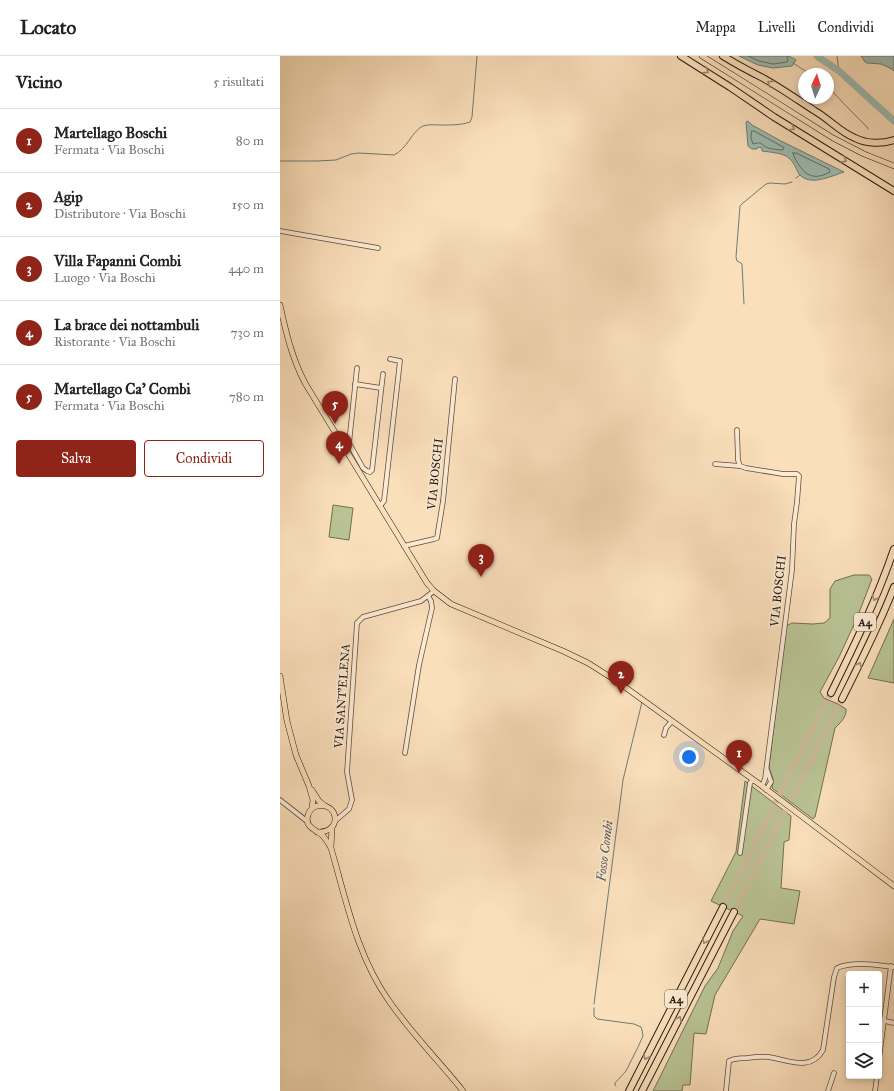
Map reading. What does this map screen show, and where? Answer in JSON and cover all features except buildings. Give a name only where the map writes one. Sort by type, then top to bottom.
[{"type":"highway","points":[[681,56],[774,117],[894,191]]},
{"type":"highway","points":[[723,56],[781,89],[856,139],[879,143],[893,140]]},
{"type":"highway","name":"A4","points":[[831,694],[857,640],[894,549]]},
{"type":"highway","name":"A4","points":[[842,700],[869,646],[894,587]]},
{"type":"highway","name":"A4","points":[[629,1091],[723,907]]},
{"type":"highway","name":"A4","points":[[642,1091],[734,912]]},
{"type":"main road","points":[[702,56],[826,134],[864,154],[894,166]]},
{"type":"main road","points":[[280,306],[291,352],[298,371],[311,395],[346,445],[404,546],[427,583],[434,591],[453,605],[561,650],[618,682],[764,788],[894,886]]},
{"type":"main road","points":[[280,676],[296,755],[309,786],[313,800],[311,810],[307,818],[308,822],[310,828],[325,838],[331,848],[357,939],[372,973],[388,1001],[463,1091]]},
{"type":"main road","points":[[309,786],[319,801],[333,811],[335,817],[332,827],[326,832],[317,832]]},
{"type":"main road","points":[[311,810],[317,806],[324,805]]},
{"type":"main road","points":[[331,848],[332,827]]},
{"type":"street","points":[[280,231],[378,248]]},
{"type":"street","points":[[380,506],[384,501],[400,361],[390,359]]},
{"type":"street","points":[[357,368],[346,445],[366,471],[372,470],[383,374]]},
{"type":"street","name":"VIA BOSCHI","points":[[404,546],[437,538],[455,379]]},
{"type":"street","points":[[355,384],[381,388]]},
{"type":"street","points":[[737,430],[738,460],[740,466]]},
{"type":"street","name":"VIA BOSCHI","points":[[715,464],[740,466],[783,474],[797,474],[799,476],[792,541],[793,558],[791,577],[764,788]]},
{"type":"street","points":[[405,753],[419,665],[432,608],[431,601],[428,596],[434,591]]},
{"type":"street","name":"VIA SANT'ELENA","points":[[346,812],[350,808],[352,800],[347,772],[357,622],[363,617],[421,601],[428,596]]},
{"type":"street","points":[[664,735],[666,728],[672,721]]},
{"type":"street","points":[[740,853],[750,783],[753,780]]},
{"type":"street","points":[[280,800],[308,822]]},
{"type":"street","points":[[295,812],[303,814],[311,810]]},
{"type":"street","points":[[333,811],[338,813],[346,812]]},
{"type":"street","points":[[335,821],[346,812]]},
{"type":"street","points":[[726,1091],[729,1062],[733,1058],[764,1057],[802,1063],[813,1061],[819,1057],[823,1050],[834,977],[837,968],[852,964],[893,966],[881,1043]]},
{"type":"street","points":[[884,1020],[894,1023]]},
{"type":"street","points":[[828,1091],[834,1073]]},
{"type":"street","points":[[875,1091],[877,1079]]},
{"type":"green space","points":[[333,505],[353,508],[349,540],[329,537]]},
{"type":"green space","points":[[854,575],[869,575],[872,579],[857,618],[839,657],[820,692],[824,698],[846,709],[846,712],[843,720],[835,728],[815,817],[813,819],[772,788],[773,779],[769,767],[786,626],[792,623],[824,623],[830,618],[830,589],[835,581]]},
{"type":"green space","points":[[894,619],[894,683],[868,678]]},
{"type":"green space","points":[[745,781],[791,816],[789,840],[784,842],[781,888],[800,891],[794,924],[760,919],[715,995],[706,1034],[694,1033],[690,1085],[683,1085],[682,1091],[653,1091],[705,986],[718,968],[733,931],[743,916],[711,901],[736,852]]},
{"type":"water","points":[[739,56],[789,56],[796,60],[792,66],[773,68],[758,65]]},
{"type":"water","points":[[861,56],[894,56],[894,71],[881,64],[867,63]]},
{"type":"water","points":[[748,121],[752,125],[781,141],[844,172],[827,178],[815,180],[804,178],[799,174],[792,161],[787,156],[762,151],[762,148],[758,147],[757,149],[752,149],[748,146],[746,122]]},
{"type":"waterway","points":[[280,161],[336,160],[351,154],[359,153],[394,155],[399,152],[419,128],[423,126],[456,125],[470,122],[472,117],[477,56]]},
{"type":"waterway","points":[[817,56],[839,71],[894,121]]},
{"type":"waterway","points":[[837,56],[839,71]]},
{"type":"waterway","points":[[793,63],[801,68]]},
{"type":"waterway","points":[[834,93],[868,129]]},
{"type":"waterway","points":[[796,178],[800,175]]},
{"type":"waterway","points":[[744,304],[742,264],[737,261],[736,257],[740,206],[766,184],[785,184],[792,182]]},
{"type":"waterway","name":"Fosso Combi","points":[[594,1004],[623,780],[642,702]]},
{"type":"waterway","name":"Fosso Combi","points":[[594,1008],[594,1016],[597,1019],[634,1024],[641,1027],[642,1030],[643,1036],[638,1047],[626,1071],[615,1083],[616,1086]]},
{"type":"tunnel","points":[[723,907],[831,693]]},
{"type":"tunnel","points":[[734,912],[842,699]]},
{"type":"place","name":"Martellago Ca' Combi","points":[[335,424]]},
{"type":"place","name":"La brace dei nottambuli","points":[[339,464]]},
{"type":"place","name":"Villa Fapanni Combi","points":[[481,577]]},
{"type":"place","name":"Agip","points":[[621,694]]},
{"type":"place","name":"Martellago Boschi","points":[[739,773]]}]
